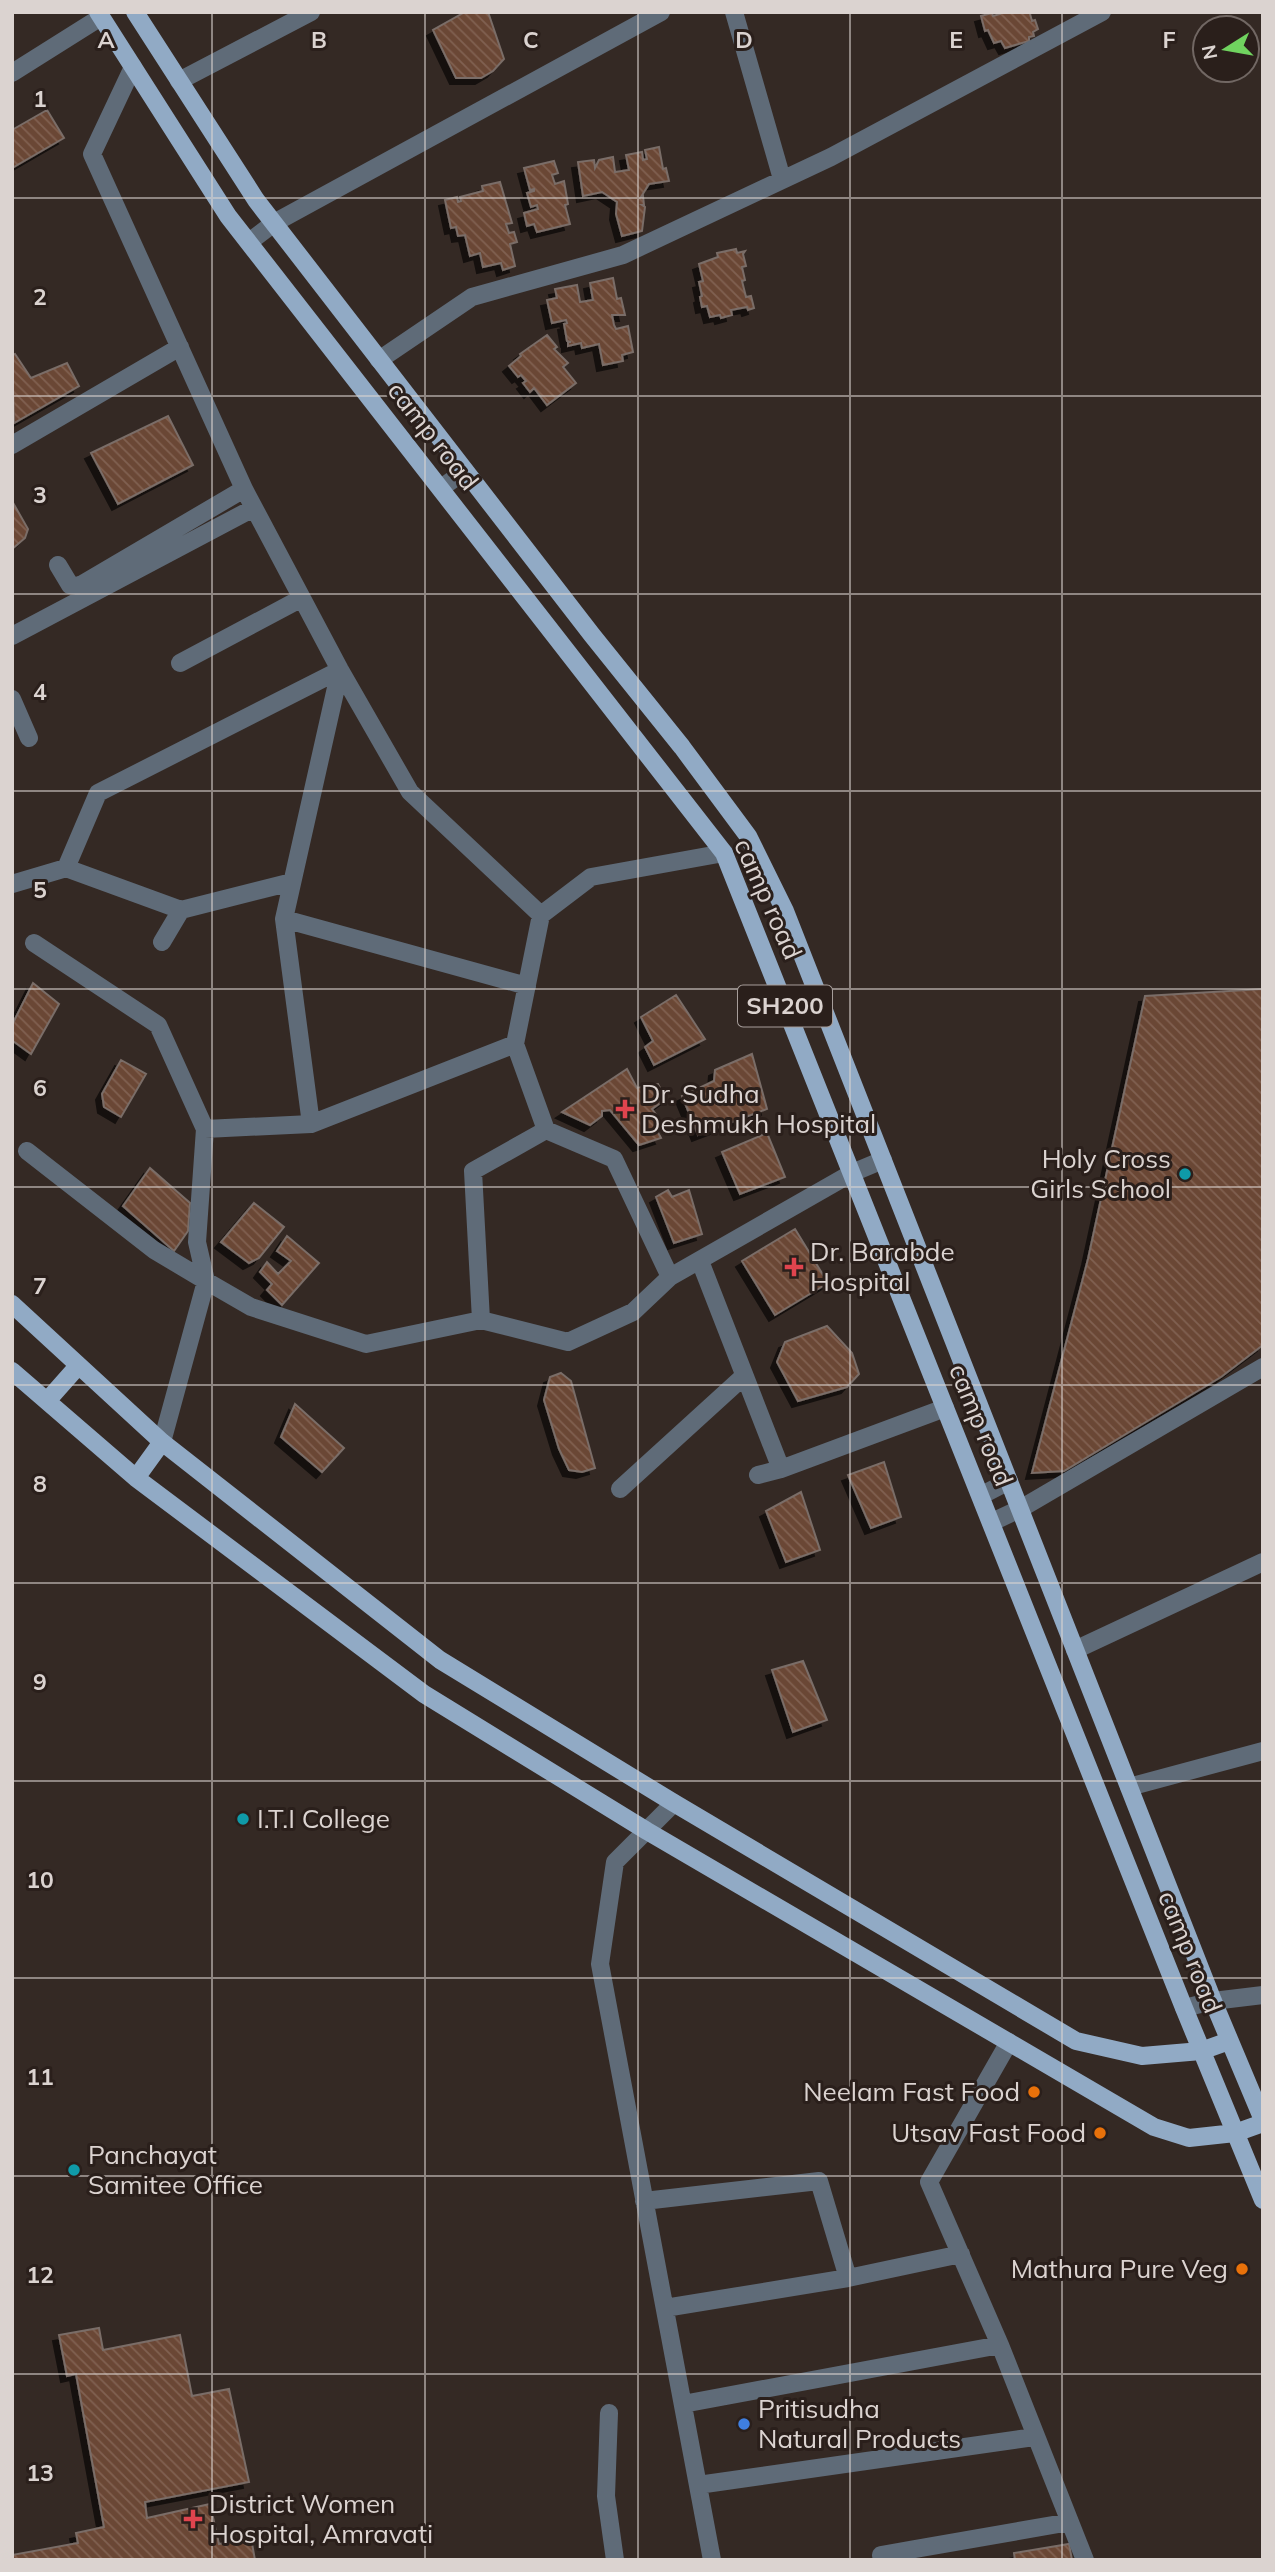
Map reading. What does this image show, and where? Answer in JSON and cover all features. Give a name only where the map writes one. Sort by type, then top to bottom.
[{"type":"main road","name":"camp road","points":[[135,12],[256,200],[682,747],[748,836],[785,911],[1213,2001],[1263,2121]]},
{"type":"main road","name":"camp road","points":[[100,15],[228,216],[724,853],[1235,2133]]},
{"type":"main road","points":[[12,1304],[162,1442],[440,1660],[674,1803],[1076,2041],[1142,2056],[1201,2051],[1229,2041]]},
{"type":"main road","points":[[47,1401],[78,1366]]},
{"type":"main road","points":[[12,1371],[136,1478],[424,1694],[647,1830],[1154,2127],[1189,2138],[1235,2133],[1263,2121]]},
{"type":"main road","points":[[136,1478],[162,1442]]},
{"type":"main road","points":[[1144,1907],[1172,1896]]},
{"type":"main road","points":[[1220,2094],[1248,2084]]},
{"type":"main road","name":"SH200","points":[[1235,2133],[1263,2200]]},
{"type":"street","points":[[179,81],[311,12]]},
{"type":"street","points":[[249,242],[274,223],[661,12]]},
{"type":"street","points":[[734,12],[782,179]]},
{"type":"street","points":[[379,360],[472,297],[623,255],[831,157],[1102,12]]},
{"type":"street","points":[[12,73],[100,15]]},
{"type":"street","points":[[133,67],[92,154],[244,489],[340,670],[410,792],[541,915]]},
{"type":"street","points":[[12,444],[180,347]]},
{"type":"street","points":[[441,488],[465,471]]},
{"type":"street","points":[[58,565],[70,585],[79,586],[244,489]]},
{"type":"street","points":[[12,636],[254,508]]},
{"type":"street","points":[[180,663],[302,598]]},
{"type":"street","points":[[66,868],[98,793],[340,670]]},
{"type":"street","points":[[311,1124],[284,919],[340,670]]},
{"type":"street","points":[[12,699],[29,738]]},
{"type":"street","points":[[670,1278],[614,1159],[546,1130],[515,1044],[541,915],[591,877],[724,853]]},
{"type":"street","points":[[12,884],[66,868],[181,910],[292,882]]},
{"type":"street","points":[[162,942],[181,910]]},
{"type":"street","points":[[284,919],[527,986]]},
{"type":"street","points":[[34,943],[158,1025],[205,1129],[197,1242],[206,1281],[162,1442]]},
{"type":"street","points":[[205,1129],[311,1124],[515,1044]]},
{"type":"street","points":[[481,1320],[473,1171],[546,1130]]},
{"type":"street","points":[[27,1151],[154,1250],[251,1307],[366,1344],[481,1320],[568,1342],[633,1312],[670,1278],[852,1173],[883,1160]]},
{"type":"street","points":[[700,1261],[781,1469]]},
{"type":"street","points":[[992,1522],[1020,1509],[1263,1367]]},
{"type":"street","points":[[620,1489],[743,1377]]},
{"type":"street","points":[[758,1475],[781,1469],[945,1408]]},
{"type":"street","points":[[982,1495],[1009,1481]]},
{"type":"street","points":[[1075,1650],[1263,1562]]},
{"type":"street","points":[[1129,1787],[1263,1751]]},
{"type":"street","points":[[674,1803],[615,1862],[600,1964],[712,2560]]},
{"type":"street","points":[[1184,2008],[1213,2001],[1263,1995]]},
{"type":"street","points":[[1009,2042],[929,2182],[1000,2345],[1084,2560]]},
{"type":"street","points":[[644,2200],[819,2181],[848,2278]]},
{"type":"street","points":[[665,2308],[848,2278],[961,2254]]},
{"type":"street","points":[[683,2404],[1000,2345]]},
{"type":"street","points":[[609,2413],[607,2512],[615,2560]]},
{"type":"street","points":[[698,2485],[1034,2437]]},
{"type":"street","points":[[882,2560],[881,2555],[1070,2522]]},
{"type":"building","points":[[465,12],[488,12],[504,59],[493,71],[481,78],[456,78],[433,30]]},
{"type":"building","points":[[1000,12],[1033,12],[1030,14],[1032,21],[1035,20],[1038,29],[1033,32],[1034,36],[1029,37],[1029,41],[1005,48],[1001,41],[994,43],[988,30],[985,31],[981,16],[992,13],[993,16]]},
{"type":"building","points":[[47,110],[64,138],[12,168],[12,130]]},
{"type":"building","points":[[659,147],[663,169],[666,168],[669,181],[649,184],[641,197],[643,196],[642,205],[645,207],[642,231],[622,236],[616,214],[617,202],[602,192],[583,196],[578,162],[594,160],[595,168],[599,160],[613,157],[615,172],[629,170],[626,155],[642,152],[643,160],[647,159],[645,150]]},
{"type":"building","points":[[554,161],[558,173],[552,175],[555,184],[564,181],[568,204],[565,205],[570,224],[537,232],[534,224],[527,226],[524,213],[538,209],[537,205],[531,207],[527,193],[534,189],[530,190],[524,168]]},
{"type":"building","points":[[500,182],[512,223],[506,224],[509,233],[514,232],[517,242],[510,244],[515,266],[503,270],[501,263],[483,267],[480,253],[470,256],[465,235],[458,236],[456,227],[451,228],[445,200],[457,197],[458,202],[461,201],[460,197],[483,191],[482,186]]},
{"type":"building","points":[[736,249],[737,253],[745,251],[743,254],[746,266],[742,267],[745,280],[742,281],[746,297],[751,296],[754,308],[731,310],[732,315],[721,318],[720,315],[710,317],[707,306],[702,307],[699,282],[703,281],[699,264],[718,257],[717,253]]},
{"type":"building","points":[[613,278],[617,299],[621,298],[625,315],[612,315],[614,325],[616,329],[628,326],[633,352],[622,355],[623,361],[603,365],[599,344],[582,348],[581,343],[568,346],[568,342],[571,342],[567,341],[564,324],[567,323],[566,320],[552,323],[547,300],[557,298],[555,289],[577,285],[580,302],[593,300],[590,283]]},
{"type":"building","points":[[547,335],[557,347],[554,349],[568,363],[563,367],[576,383],[547,405],[534,388],[530,392],[523,383],[526,381],[521,375],[518,377],[509,366],[520,354]]},
{"type":"building","points":[[15,354],[31,378],[67,363],[79,386],[14,423],[12,355]]},
{"type":"building","points":[[168,416],[193,465],[118,504],[91,453]]},
{"type":"building","points":[[12,501],[28,529],[25,538],[12,549]]},
{"type":"building","points":[[33,983],[59,1004],[31,1054],[13,1041],[12,1025]]},
{"type":"building","name":"Holy Cross Girls School","points":[[1263,989],[1263,1345],[1221,1377],[1064,1471],[1032,1473],[1088,1259],[1145,996]]},
{"type":"building","points":[[676,995],[705,1039],[654,1065],[645,1047],[653,1041],[641,1017]]},
{"type":"building","points":[[752,1054],[767,1109],[698,1135],[682,1096],[714,1081],[715,1070]]},
{"type":"building","points":[[121,1060],[146,1074],[121,1117],[104,1107],[102,1094]]},
{"type":"building","points":[[627,1069],[637,1088],[658,1084],[666,1099],[652,1109],[663,1124],[656,1129],[661,1138],[639,1145],[610,1110],[602,1111],[602,1116],[590,1125],[562,1112]]},
{"type":"building","points":[[767,1133],[785,1177],[740,1194],[722,1152]]},
{"type":"building","points":[[150,1168],[190,1203],[188,1231],[174,1251],[123,1206]]},
{"type":"building","points":[[668,1190],[672,1197],[689,1190],[702,1234],[674,1243],[656,1197]]},
{"type":"building","points":[[254,1203],[284,1227],[259,1258],[249,1263],[221,1242]]},
{"type":"building","points":[[795,1229],[828,1283],[775,1315],[742,1261]]},
{"type":"building","points":[[287,1236],[319,1263],[282,1305],[267,1290],[272,1284],[260,1272],[267,1262],[278,1274],[291,1261],[277,1251]]},
{"type":"building","points":[[827,1326],[852,1353],[859,1374],[847,1387],[798,1401],[777,1362],[785,1342]]},
{"type":"building","points":[[561,1373],[571,1381],[595,1468],[582,1472],[569,1470],[559,1449],[544,1400],[550,1377]]},
{"type":"building","points":[[295,1404],[344,1448],[322,1472],[281,1437]]},
{"type":"building","points":[[884,1462],[901,1517],[871,1528],[848,1475]]},
{"type":"building","points":[[801,1492],[820,1550],[786,1562],[766,1511]]},
{"type":"building","points":[[803,1661],[827,1720],[793,1732],[772,1670]]},
{"type":"building","points":[[99,2328],[103,2350],[180,2335],[192,2396],[229,2389],[249,2482],[145,2502],[147,2518],[210,2504],[219,2544],[251,2538],[255,2560],[12,2560],[12,2555],[78,2543],[76,2533],[104,2527],[76,2374],[67,2376],[59,2335]]},
{"type":"building","points":[[1069,2544],[1072,2560],[1015,2560],[1014,2553]]},
{"type":"place","name":"Dr. Sudha Deshmukh Hospital","points":[[625,1109]]},
{"type":"place","name":"Holy Cross Girls School","points":[[1185,1174]]},
{"type":"place","name":"Dr. Barabde Hospital","points":[[794,1267]]},
{"type":"place","name":"I.T.I College","points":[[243,1819]]},
{"type":"place","name":"Neelam Fast Food","points":[[1034,2092]]},
{"type":"place","name":"Utsav Fast Food","points":[[1100,2133]]},
{"type":"place","name":"Panchayat Samitee Office","points":[[74,2170]]},
{"type":"place","name":"Mathura Pure Veg","points":[[1242,2269]]},
{"type":"place","name":"Pritisudha Natural Products","points":[[744,2424]]},
{"type":"place","name":"District Women Hospital, Amravati","points":[[193,2519]]}]
